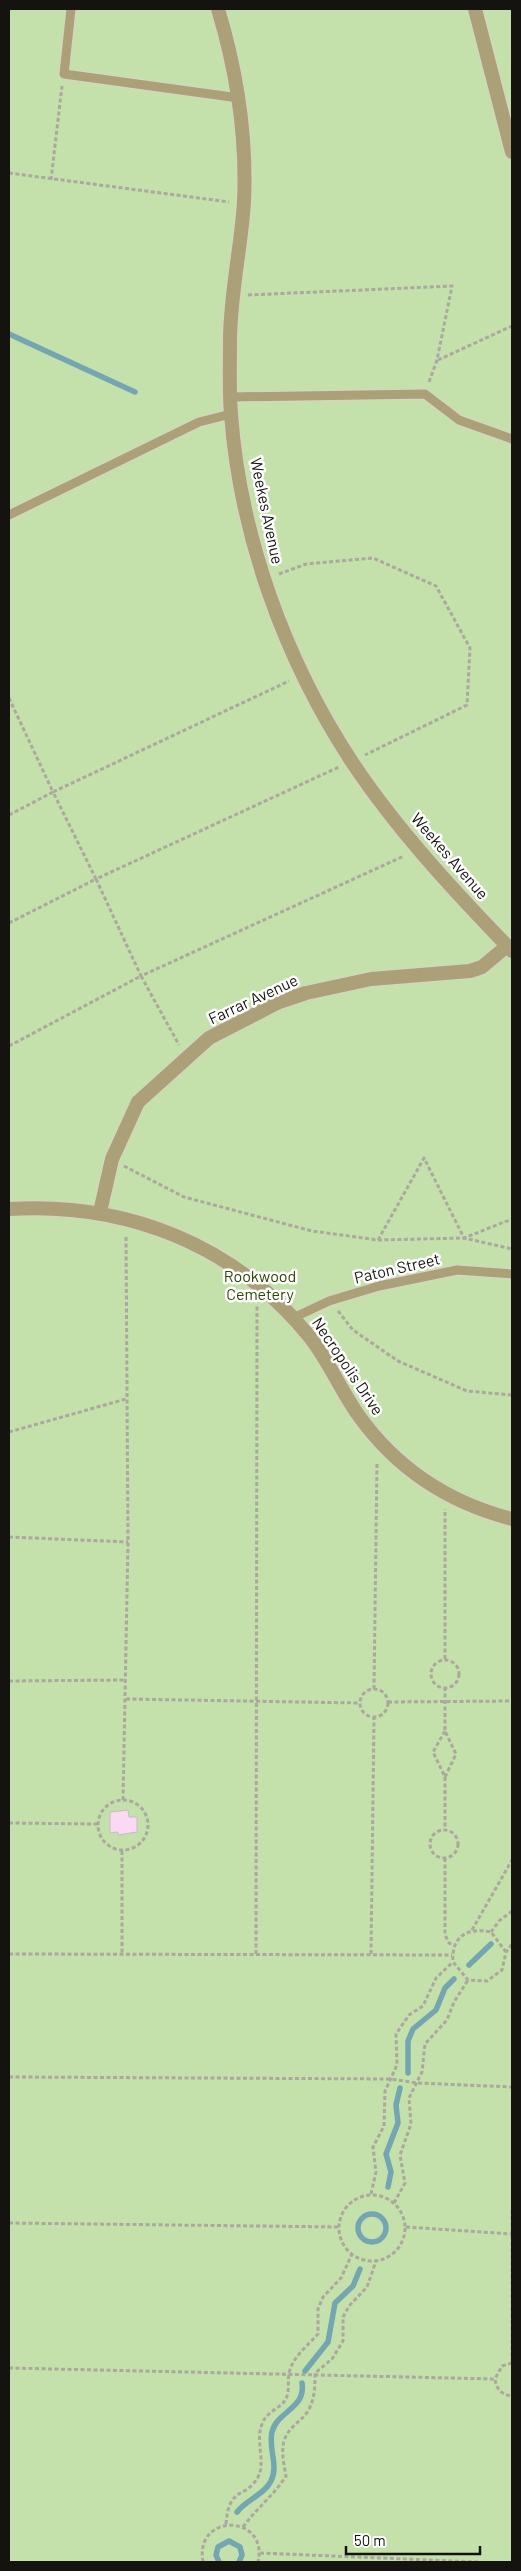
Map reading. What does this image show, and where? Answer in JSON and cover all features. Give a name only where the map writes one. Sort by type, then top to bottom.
[{"type":"street","name":"Weekes Avenue","points":[[218,9],[239,98],[244,148],[244,204],[230,338],[231,414],[244,497],[265,579],[303,674],[352,761],[382,803],[510,949]]},
{"type":"street","points":[[475,9],[512,152]]},
{"type":"street","name":"Farrar Avenue","points":[[100,1212],[112,1159],[138,1102],[209,1038],[293,997],[371,979],[470,971],[510,949]]},
{"type":"street","name":"Necropolis Drive","points":[[9,1209],[41,1208],[100,1212],[126,1218],[193,1244],[239,1270],[293,1318],[310,1338],[359,1416],[397,1460],[445,1494],[469,1505],[512,1519]]},
{"type":"lane","points":[[71,9],[64,74],[239,98]]},
{"type":"lane","points":[[231,397],[425,394],[459,420],[512,439]]},
{"type":"lane","points":[[9,515],[199,422],[231,414]]},
{"type":"lane","name":"Paton Street","points":[[293,1318],[329,1301],[379,1286],[457,1270],[512,1274]]},
{"type":"path","points":[[51,180],[64,74]]},
{"type":"path","points":[[9,173],[244,204]]},
{"type":"path","points":[[234,295],[452,286],[437,360],[425,394]]},
{"type":"path","points":[[437,360],[512,326]]},
{"type":"path","points":[[9,923],[96,879],[352,761],[467,705],[470,648],[436,586],[373,558],[306,564],[265,579]]},
{"type":"path","points":[[9,815],[53,792],[303,674]]},
{"type":"path","points":[[9,698],[141,976],[186,1059]]},
{"type":"path","points":[[9,1046],[141,976],[420,848]]},
{"type":"path","points":[[378,1240],[424,1158],[464,1238]]},
{"type":"path","points":[[112,1159],[184,1197],[312,1231],[378,1240],[464,1238],[512,1249]]},
{"type":"path","points":[[123,1800],[128,1542],[126,1218]]},
{"type":"path","points":[[464,1238],[512,1220]]},
{"type":"path","points":[[256,1954],[257,1284]]},
{"type":"path","points":[[329,1301],[353,1330],[398,1361],[467,1391],[512,1395]]},
{"type":"path","points":[[9,1432],[126,1399]]},
{"type":"path","points":[[374,1689],[377,1438]]},
{"type":"path","points":[[445,1494],[445,1659]]},
{"type":"path","points":[[9,1537],[128,1542]]},
{"type":"path","points":[[445,1659],[457,1665],[460,1674],[457,1682],[445,1688],[437,1686],[431,1676],[434,1664],[445,1659]]},
{"type":"path","points":[[9,1682],[126,1680]]},
{"type":"path","points":[[444,1777],[456,1754],[445,1730],[445,1688]]},
{"type":"path","points":[[359,1703],[364,1693],[374,1689],[382,1691],[388,1702],[385,1713],[374,1718]]},
{"type":"path","points":[[126,1699],[359,1703]]},
{"type":"path","points":[[388,1702],[512,1701]]},
{"type":"path","points":[[359,1703],[364,1713],[374,1718]]},
{"type":"path","points":[[371,1954],[374,1718]]},
{"type":"path","points":[[445,1730],[433,1752],[444,1777],[445,1830]]},
{"type":"path","points":[[123,1800],[131,1802],[144,1811],[148,1826],[143,1841],[130,1850],[122,1851],[108,1846],[103,1841],[97,1824],[102,1812],[108,1806],[123,1800]]},
{"type":"path","points":[[9,1824],[97,1824]]},
{"type":"path","points":[[445,1830],[454,1833],[458,1842],[454,1855],[445,1858],[433,1852],[430,1844],[436,1832],[445,1830]]},
{"type":"path","points":[[122,1851],[122,1955]]},
{"type":"path","points":[[445,1858],[445,1935],[449,1943],[455,1945]]},
{"type":"path","points":[[472,1931],[512,1860]]},
{"type":"path","points":[[491,1932],[499,1921],[512,1911]]},
{"type":"path","points":[[506,1952],[491,1932],[478,1929],[466,1933],[455,1945],[452,1955],[453,1962],[468,1980],[487,1981],[495,1977],[502,1970],[506,1952],[512,1944]]},
{"type":"path","points":[[506,1952],[512,1952]]},
{"type":"path","points":[[9,1954],[452,1955]]},
{"type":"path","points":[[371,2194],[376,2172],[373,2147],[384,2126],[384,2098],[397,2065],[396,2034],[409,2015],[423,2006],[436,1978],[453,1962]]},
{"type":"path","points":[[394,2203],[404,2183],[400,2155],[411,2124],[410,2098],[422,2072],[425,2044],[447,2020],[454,2002],[468,1980]]},
{"type":"path","points":[[9,2077],[391,2079],[417,2083],[512,2087]]},
{"type":"path","points":[[371,2194],[394,2203],[404,2218],[406,2227],[403,2239],[397,2250],[388,2257],[376,2261],[352,2254],[340,2237],[339,2226],[342,2214],[349,2204],[359,2197],[371,2194]]},
{"type":"path","points":[[512,2210],[512,2363],[502,2366],[495,2379],[498,2389],[507,2396],[512,2396]]},
{"type":"path","points":[[9,2223],[339,2226]]},
{"type":"path","points":[[406,2227],[512,2234]]},
{"type":"path","points":[[226,2524],[227,2510],[232,2499],[254,2483],[259,2475],[258,2440],[262,2422],[273,2409],[283,2403],[289,2392],[289,2373],[295,2359],[318,2334],[318,2309],[323,2297],[341,2278],[352,2254]]},
{"type":"path","points":[[243,2527],[253,2513],[272,2496],[286,2476],[283,2455],[284,2441],[292,2427],[307,2412],[313,2399],[315,2373],[332,2359],[340,2345],[344,2328],[344,2317],[349,2306],[367,2287],[376,2261]]},
{"type":"path","points":[[9,2368],[315,2373],[495,2379]]},
{"type":"path","points":[[202,2562],[201,2552],[204,2539],[213,2529],[226,2524],[243,2527],[252,2534],[258,2542],[260,2553],[258,2562]]},
{"type":"path","points":[[260,2553],[478,2562]]},
{"type":"green space","name":"Rookwood Cemetery","points":[[9,9],[512,9],[512,2562],[9,2562]]},
{"type":"building","points":[[128,1810],[129,1817],[137,1817],[137,1832],[118,1835],[118,1832],[110,1833],[110,1812]]},
{"type":"waterway","points":[[9,334],[135,392]]},
{"type":"waterway","points":[[469,1965],[491,1944]]},
{"type":"waterway","points":[[408,2073],[408,2041],[413,2029],[436,2010],[445,1988],[454,1979]]},
{"type":"waterway","points":[[388,2187],[391,2172],[386,2154],[398,2123],[396,2105],[400,2088]]},
{"type":"waterway","points":[[372,2214],[382,2218],[386,2228],[382,2238],[372,2242],[362,2238],[358,2228],[362,2218],[372,2214]]},
{"type":"waterway","points":[[305,2371],[328,2342],[335,2303],[353,2286],[360,2269]]},
{"type":"waterway","points":[[237,2512],[264,2490],[271,2481],[274,2469],[271,2445],[272,2432],[279,2419],[300,2399],[302,2383]]},
{"type":"waterway","points":[[219,2562],[216,2555],[218,2547],[229,2541],[240,2547],[242,2555],[239,2562]]}]
